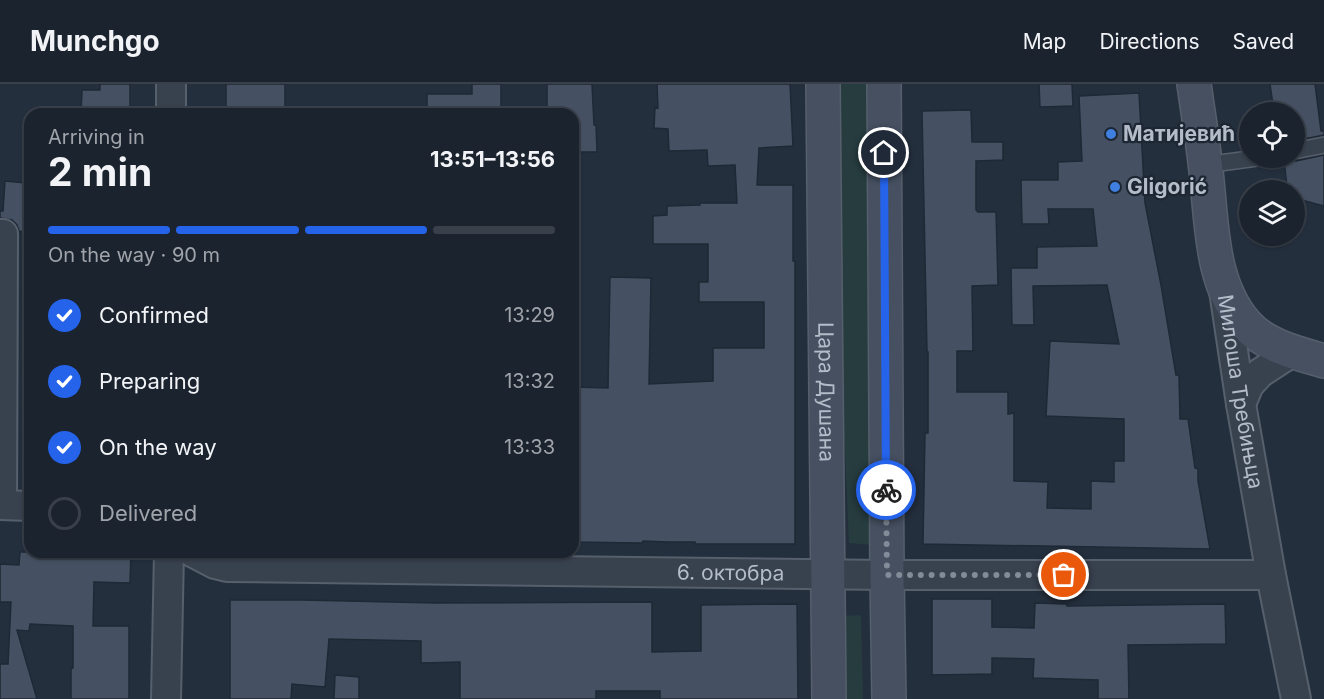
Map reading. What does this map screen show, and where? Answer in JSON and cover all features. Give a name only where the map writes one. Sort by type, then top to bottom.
[{"type":"street","points":[[171,84],[171,108]]},
{"type":"street","name":"Цара Душана","points":[[824,84],[829,699]]},
{"type":"street","points":[[884,84],[889,699]]},
{"type":"street","name":"Милоша Требињца","points":[[1194,84],[1215,255],[1223,283],[1240,404],[1296,699]]},
{"type":"street","points":[[0,234],[3,234],[11,505]]},
{"type":"street","points":[[1223,283],[1234,308],[1247,326],[1266,340],[1292,352],[1324,362]]},
{"type":"street","points":[[1240,404],[1249,385],[1260,373],[1292,352]]},
{"type":"street","points":[[166,699],[169,558]]},
{"type":"street","name":"6. октобра","points":[[203,558],[227,567],[887,575],[1271,575]]},
{"type":"lane","points":[[1305,149],[1324,145]]},
{"type":"lane","points":[[1205,165],[1239,160]]},
{"type":"green space","points":[[833,84],[869,84],[872,545],[849,543],[842,422]]},
{"type":"green space","points":[[861,615],[863,699],[839,699],[840,616]]},
{"type":"building","points":[[100,84],[130,84],[130,108],[81,108],[82,90],[100,90]]},
{"type":"building","points":[[226,84],[285,84],[285,108],[226,108]]},
{"type":"building","points":[[472,84],[501,84],[501,108],[427,108],[427,94],[472,94]]},
{"type":"building","points":[[547,84],[592,84],[597,152],[579,152],[579,108],[547,108]]},
{"type":"building","points":[[657,84],[790,84],[793,146],[759,148],[757,185],[793,185],[795,544],[579,542],[579,387],[608,388],[610,277],[651,278],[649,384],[713,381],[713,348],[764,348],[764,302],[699,302],[699,282],[708,282],[708,244],[653,244],[653,216],[667,215],[667,206],[737,203],[735,165],[708,166],[707,150],[669,151],[668,129],[654,128],[655,107],[658,108]]},
{"type":"building","points":[[1039,84],[1072,84],[1073,106],[1040,107]]},
{"type":"building","points":[[1270,84],[1315,84],[1321,131],[1324,131],[1324,135],[1305,139],[1305,102],[1273,102]]},
{"type":"building","points":[[1139,93],[1145,203],[1176,375],[1179,375],[1180,419],[1188,419],[1210,549],[923,544],[925,433],[928,433],[928,352],[922,111],[971,110],[972,142],[1003,142],[1003,160],[976,161],[976,210],[996,212],[998,285],[972,286],[973,351],[957,351],[957,392],[1008,392],[1008,414],[1014,413],[1014,481],[1048,482],[1047,508],[1091,509],[1091,481],[1114,482],[1114,461],[1124,461],[1124,419],[1046,416],[1050,341],[1119,344],[1107,285],[1033,286],[1034,325],[1012,325],[1011,268],[1037,268],[1037,247],[1097,246],[1093,209],[1048,209],[1049,224],[1022,224],[1021,180],[1058,180],[1058,162],[1082,161],[1079,96]]},
{"type":"building","points":[[1324,155],[1324,206],[1305,201],[1305,180],[1286,180],[1285,168],[1305,168],[1305,159]]},
{"type":"building","points":[[5,181],[24,183],[23,232],[19,231],[12,220],[0,218],[0,211],[3,211]]},
{"type":"building","points":[[20,552],[24,552],[24,558],[131,558],[130,583],[94,582],[93,626],[129,626],[129,699],[71,699],[73,626],[30,624],[29,631],[17,630],[37,699],[0,699],[0,664],[8,664],[11,602],[0,602],[0,564],[19,565]]},
{"type":"building","points":[[932,599],[992,599],[992,627],[1034,628],[1035,603],[1067,604],[1067,606],[1225,604],[1226,644],[1128,645],[1129,699],[1098,699],[1098,680],[1033,678],[1034,659],[992,658],[992,674],[932,675]]},
{"type":"building","points":[[230,600],[435,603],[652,602],[652,652],[701,651],[701,605],[797,604],[798,699],[660,699],[660,691],[596,691],[596,699],[460,699],[460,662],[421,663],[421,641],[329,639],[325,687],[292,684],[291,699],[230,699]]},
{"type":"building","points":[[335,675],[359,677],[359,699],[334,699]]},
{"type":"way so far","points":[[886,490],[887,575],[1064,575]]},
{"type":"place","name":"Матијевић","points":[[1111,134]]},
{"type":"place","name":"Gligorić","points":[[1115,187]]},
{"type":"route","points":[[884,153],[886,490]]}]
